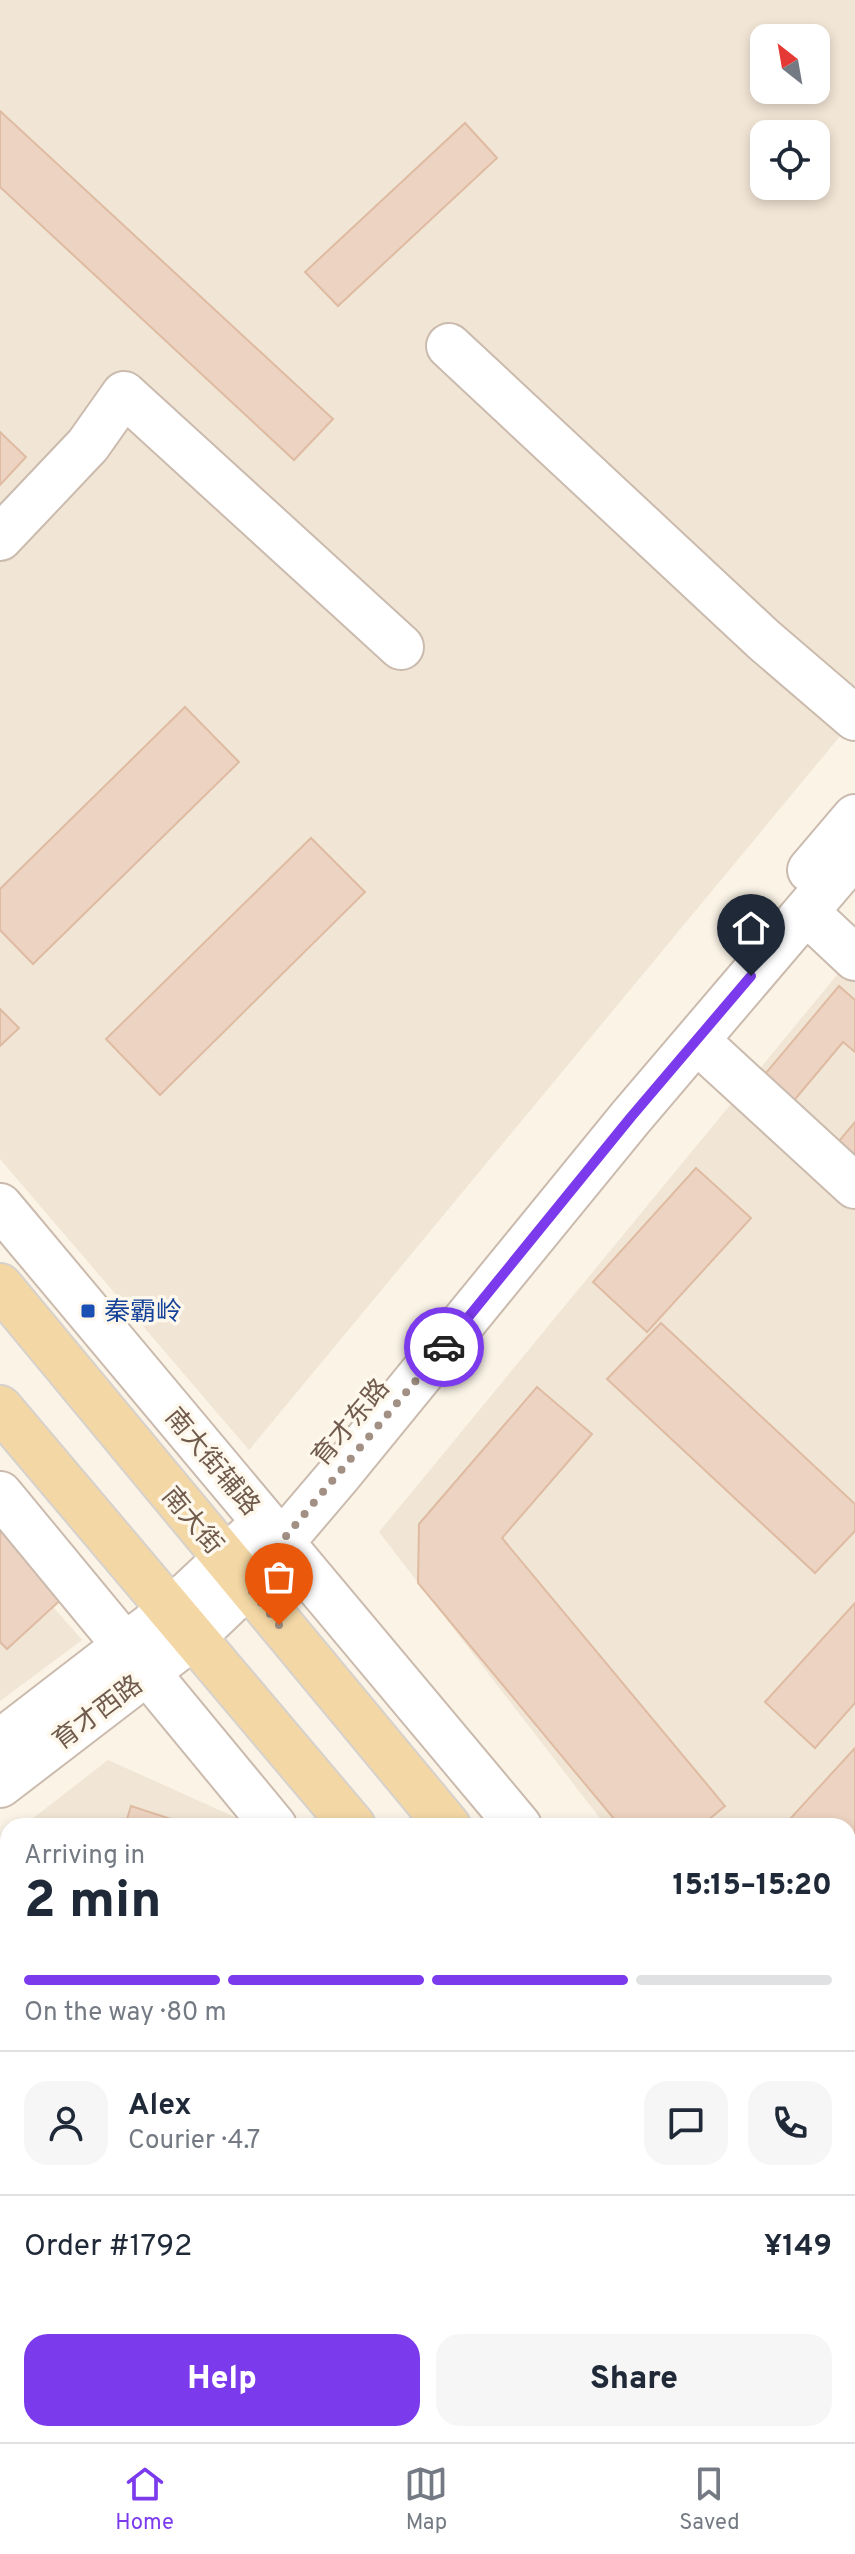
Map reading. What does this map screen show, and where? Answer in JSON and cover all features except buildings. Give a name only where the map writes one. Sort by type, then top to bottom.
[{"type":"main road","name":"南大街","points":[[0,1286],[441,1818]]},
{"type":"main road","points":[[0,1408],[346,1818]]},
{"type":"street","points":[[449,346],[764,640],[855,718]]},
{"type":"street","points":[[0,538],[88,445],[124,394],[401,647]]},
{"type":"street","name":"育才东路","points":[[273,1533],[319,1460],[613,1102],[855,817]]},
{"type":"street","name":"育才东路","points":[[182,1624],[273,1533],[855,854]]},
{"type":"street","points":[[806,912],[855,958]]},
{"type":"street","points":[[697,1041],[855,1186]]},
{"type":"street","name":"南大街辅路","points":[[0,1206],[512,1818]]},
{"type":"street","points":[[0,1494],[267,1818]]},
{"type":"street","name":"育才西路","points":[[0,1785],[43,1752],[136,1661],[182,1624]]},
{"type":"street","name":"育才西路","points":[[0,1742],[136,1661]]},
{"type":"street","points":[[0,1749],[43,1752]]},
{"type":"shaded area","points":[[0,0],[855,0],[855,718],[249,1450],[0,1159]]},
{"type":"shaded area","points":[[855,953],[855,1818],[600,1818],[379,1532]]},
{"type":"shaded area","points":[[0,1546],[82,1640],[0,1701]]},
{"type":"shaded area","points":[[108,1760],[237,1818],[33,1818]]},
{"type":"way so far","points":[[279,1625],[246,1584],[444,1347]]},
{"type":"place","name":"秦霸岭","points":[[88,1311]]},
{"type":"route","points":[[444,1347],[631,1117],[751,976]]}]
